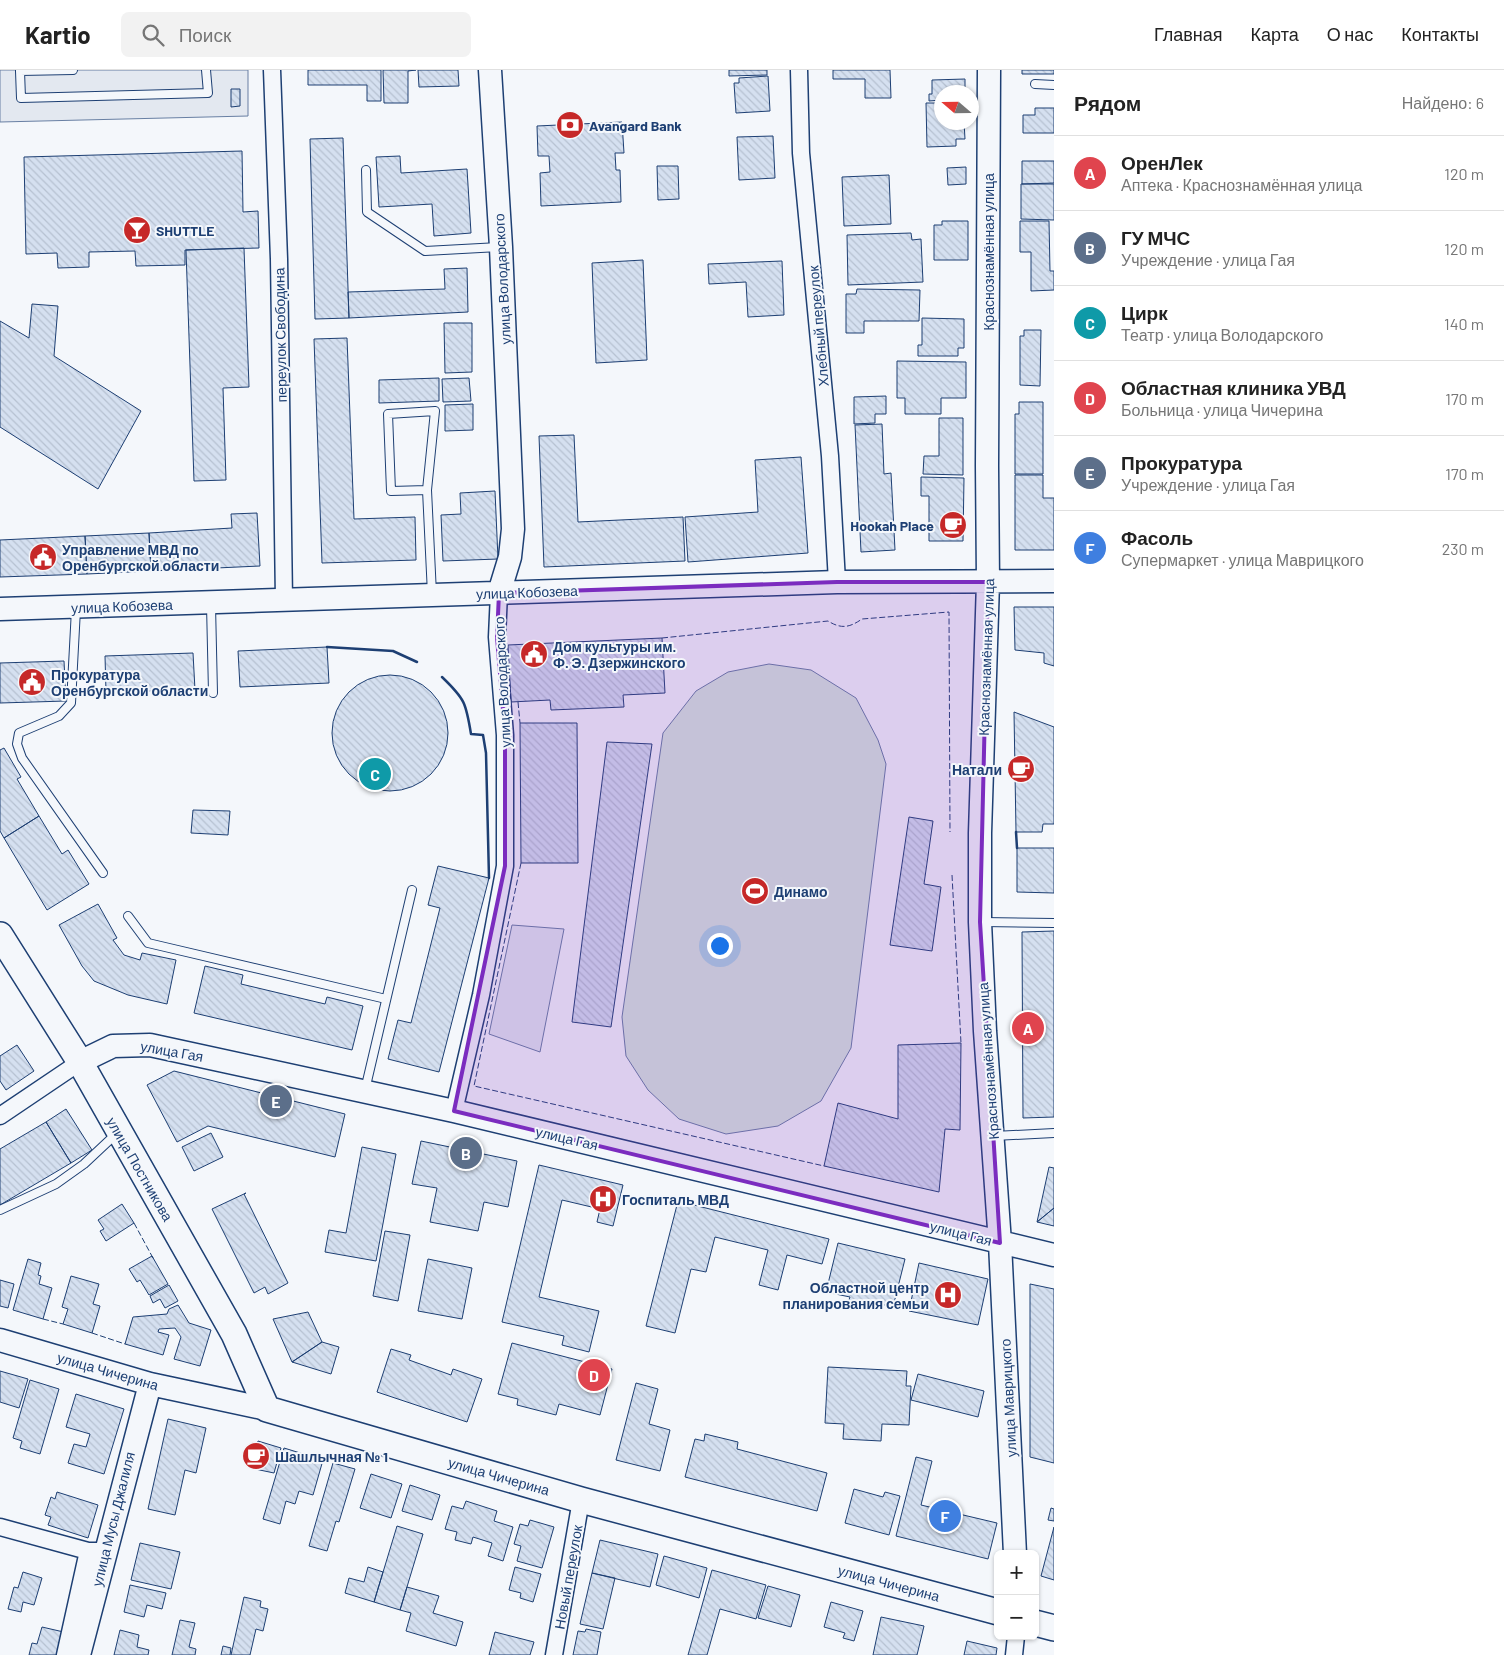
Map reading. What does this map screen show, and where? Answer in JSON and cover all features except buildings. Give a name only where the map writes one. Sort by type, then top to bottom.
[{"type":"main road","name":"улица Володарского","points":[[490,70],[501,247],[513,528],[510,557],[499,593]]},
{"type":"main road","name":"Краснознамённая улица","points":[[989,70],[986,466],[988,582],[980,833],[980,922],[985,1030],[1000,1243]]},
{"type":"main road","name":"улица Кобозева","points":[[0,608],[210,603],[837,582],[1054,581]]},
{"type":"main road","name":"улица Постникова","points":[[0,935],[80,1062],[238,1340],[267,1409]]},
{"type":"main road","name":"улица Гая","points":[[80,1062],[113,1046],[150,1045],[454,1112],[1054,1256]]},
{"type":"main road","name":"улица Маврицкого","points":[[1000,1243],[1015,1550]]},
{"type":"main road","name":"улица Чичерина","points":[[0,1340],[150,1384],[267,1409],[582,1500],[994,1611]]},
{"type":"main road","name":"улица Мусы Джалиля","points":[[79,1655],[96,1551],[150,1384]]},
{"type":"main road","points":[[1039,1624],[1054,1628]]},
{"type":"street","name":"переулок Свободина","points":[[272,70],[279,259],[284,600]]},
{"type":"street","name":"Хлебный переулок","points":[[798,70],[801,153],[830,456],[837,582]]},
{"type":"street","name":"улица Володарского","points":[[454,1112],[481,995],[505,866],[505,735],[496,637],[499,593]]},
{"type":"street","points":[[0,1116],[80,1062]]},
{"type":"street","name":"Новый переулок","points":[[554,1655],[582,1500]]},
{"type":"street","points":[[0,1526],[96,1551],[65,1655]]},
{"type":"street","points":[[1014,1655],[1016,1640]]},
{"type":"lane","points":[[73,70],[20,71],[21,98],[208,93],[206,70]]},
{"type":"lane","points":[[1035,84],[1054,85]]},
{"type":"lane","points":[[366,170],[367,212],[425,251],[501,247]]},
{"type":"lane","points":[[427,490],[391,491],[388,414],[435,411],[427,490],[432,596]]},
{"type":"lane","points":[[210,603],[213,693]]},
{"type":"lane","points":[[76,607],[71,703],[60,716],[19,733],[17,744],[22,758],[103,873]]},
{"type":"lane","points":[[365,1092],[412,890]]},
{"type":"lane","points":[[128,916],[148,943],[386,999]]},
{"type":"lane","points":[[980,922],[1054,922]]},
{"type":"lane","points":[[0,1210],[56,1184],[90,1159],[119,1131]]},
{"type":"lane","points":[[993,1136],[1054,1133]]},
{"type":"highlighted area","points":[[837,582],[988,582],[980,922],[1000,1243],[454,1111],[505,866],[505,735],[497,637],[499,593]]},
{"type":"shaded area","points":[[0,70],[248,70],[248,116],[0,122]]},
{"type":"shaded area","name":"Динамо","points":[[769,664],[811,670],[856,698],[878,740],[886,764],[851,1048],[821,1101],[778,1126],[726,1134],[679,1119],[648,1090],[626,1056],[622,1017],[663,733],[696,691],[728,672]]},
{"type":"shaded area","points":[[512,925],[564,929],[540,1052],[489,1034]]},
{"type":"fence","points":[[662,638],[828,621],[845,626],[862,619],[949,612],[950,832]]},
{"type":"fence","points":[[518,702],[520,723]]},
{"type":"fence","points":[[521,863],[474,1086],[824,1166]]},
{"type":"fence","points":[[952,875],[961,1043]]},
{"type":"fence","points":[[134,1223],[153,1258]]},
{"type":"fence","points":[[43,1319],[63,1324]]},
{"type":"fence","points":[[92,1333],[125,1344]]},
{"type":"wall","points":[[327,647],[393,651],[417,662]]},
{"type":"wall","points":[[442,677],[456,691],[463,702],[468,715],[471,734],[483,735],[486,753],[489,878]]},
{"type":"wall","points":[[1016,832],[1017,848]]},
{"type":"place","name":"Avangard Bank","points":[[570,125]]},
{"type":"place","name":"SHUTTLE","points":[[137,230]]},
{"type":"place","name":"Hookah Place","points":[[953,525]]},
{"type":"place","name":"Управление МВД по Оренбургской области","points":[[43,557]]},
{"type":"place","name":"Дом культуры им. Ф. Э. Дзержинского","points":[[534,654]]},
{"type":"place","name":"Прокуратура Оренбургской области","points":[[32,682]]},
{"type":"place","name":"Натали","points":[[1021,769]]},
{"type":"place","name":"Цирк","points":[[375,774]]},
{"type":"place","name":"Динамо","points":[[755,891]]},
{"type":"place","name":"ОренЛек","points":[[1028,1028]]},
{"type":"place","name":"Прокуратура","points":[[276,1101]]},
{"type":"place","name":"ГУ МЧС","points":[[466,1153]]},
{"type":"place","name":"Госпиталь МВД","points":[[603,1199]]},
{"type":"place","name":"Областной центр планирования семьи","points":[[948,1295]]},
{"type":"place","name":"Областная клиника УВД","points":[[594,1375]]},
{"type":"place","name":"Шашлычная № 1","points":[[256,1456]]},
{"type":"place","name":"Фасоль","points":[[945,1516]]}]
